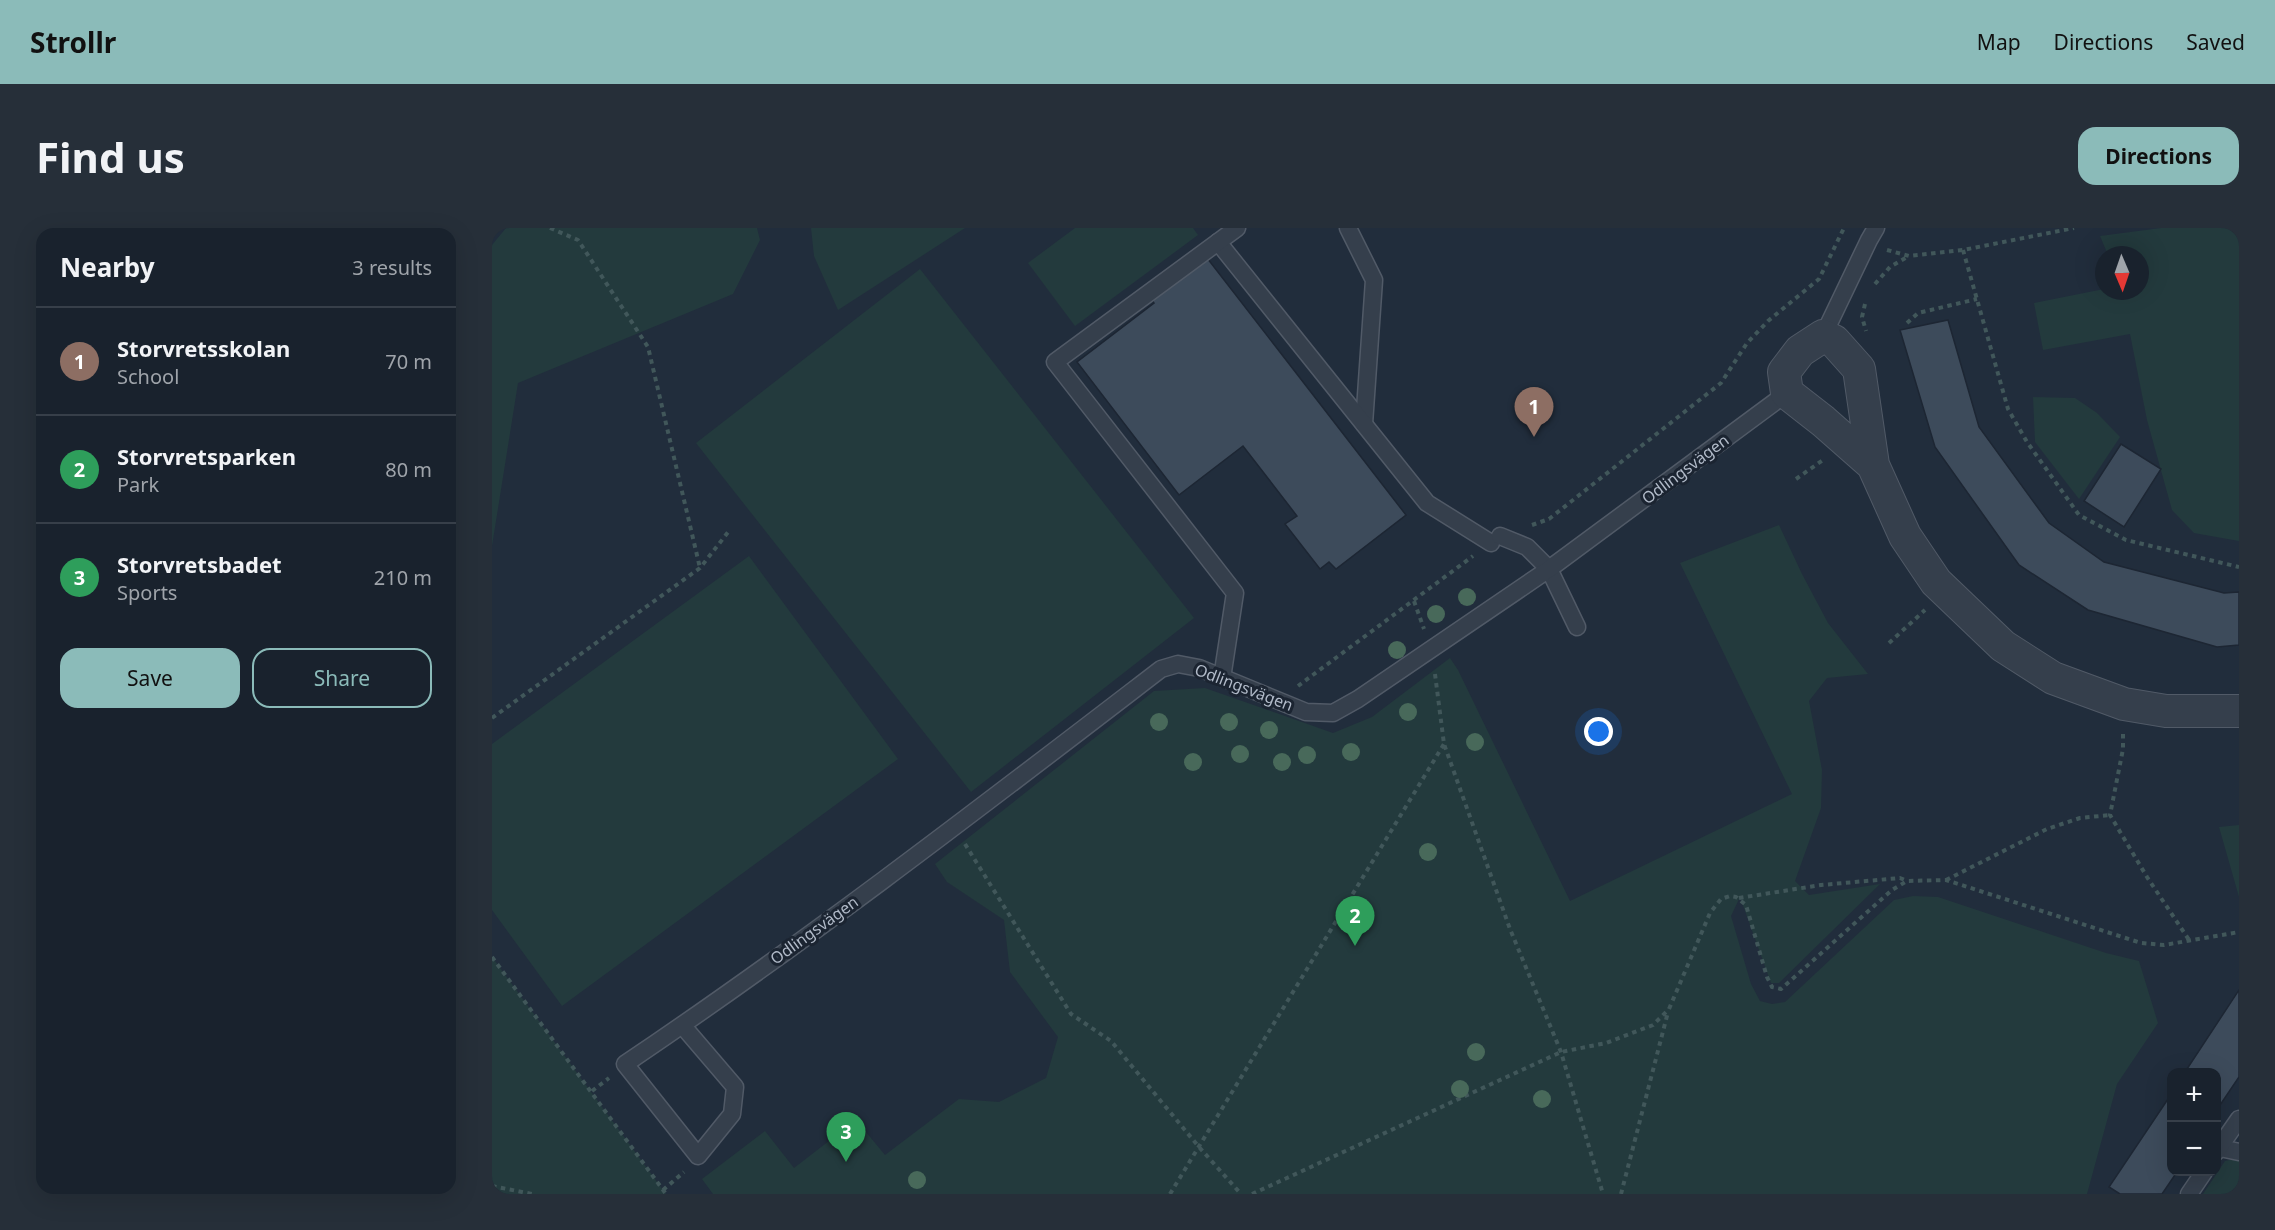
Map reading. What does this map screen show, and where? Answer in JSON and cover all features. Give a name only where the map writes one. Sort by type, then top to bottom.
[{"type":"street","points":[[1873,465],[1787,393],[1784,372],[1800,351],[1824,336],[1834,341],[1859,369],[1873,465],[1905,536],[1936,582],[2003,646],[2053,678],[2124,704],[2166,711],[2239,711]]},
{"type":"lane","points":[[1222,678],[1235,593],[1054,362],[1237,228]]},
{"type":"lane","points":[[1348,228],[1374,280],[1364,424]]},
{"type":"lane","points":[[1824,336],[1873,234]]},
{"type":"lane","points":[[1218,242],[1427,503],[1496,540],[1527,547],[1549,569],[1577,627]]},
{"type":"lane","name":"Odlingsvägen","points":[[682,1025],[735,1087],[732,1114],[698,1156],[626,1064],[891,874],[1161,669],[1178,664],[1199,668],[1306,712],[1333,713],[1358,699],[1549,569],[1787,393]]},
{"type":"lane","points":[[2221,1146],[2239,1119]]},
{"type":"lane","points":[[2221,1150],[2239,1152]]},
{"type":"lane","points":[[2189,1194],[2201,1176]]},
{"type":"path","points":[[550,228],[578,240],[648,347],[700,568]]},
{"type":"path","points":[[1278,700],[1496,540],[1549,519],[1721,383],[1748,343],[1768,321],[1819,279],[1843,229],[1873,234],[1886,249],[1909,256],[1963,250],[2074,228]]},
{"type":"path","points":[[1963,250],[2008,409],[2027,442],[2079,515],[2126,540],[2239,567]]},
{"type":"path","points":[[1871,290],[1876,281],[1890,267],[1909,256]]},
{"type":"path","points":[[1866,299],[1862,316],[1867,334]]},
{"type":"path","points":[[1907,323],[1918,313],[1977,299]]},
{"type":"path","points":[[492,718],[700,568],[729,531]]},
{"type":"path","points":[[1890,643],[1945,591]]},
{"type":"path","points":[[1414,601],[1431,648],[1444,744],[1510,929],[1562,1053],[1603,1194]]},
{"type":"path","points":[[2124,704],[2123,748],[2110,816],[2189,940]]},
{"type":"path","points":[[1170,1194],[1444,744]]},
{"type":"path","points":[[1946,880],[2047,829],[2080,818],[2110,816]]},
{"type":"path","points":[[954,826],[1071,1014],[1111,1041],[1241,1194]]},
{"type":"path","points":[[1738,899],[1821,885],[1900,878],[1907,881],[1946,880],[2141,943],[2164,945],[2239,932]]},
{"type":"path","points":[[1621,1194],[1669,1009],[1710,913],[1721,899],[1730,896],[1746,905],[1767,976],[1772,987],[1781,989],[1892,890],[1907,881]]},
{"type":"path","points":[[492,957],[666,1194]]},
{"type":"path","points":[[1252,1194],[1562,1053],[1606,1043],[1653,1025],[1669,1009]]},
{"type":"path","points":[[492,1186],[532,1194]]},
{"type":"green space","points":[[506,228],[757,228],[760,240],[733,294],[518,383],[492,546],[492,245]]},
{"type":"green space","points":[[811,228],[965,228],[838,310],[814,256]]},
{"type":"green space","points":[[1075,228],[1193,228],[1198,235],[1075,326],[1028,263]]},
{"type":"green space","points":[[2161,228],[2239,228],[2239,541],[2194,533],[2172,510],[2147,420],[2130,334],[2043,350],[2034,303],[2095,291],[2095,300],[2149,300],[2149,246],[2104,246],[2100,236]]},
{"type":"green space","points":[[920,269],[1194,618],[971,792],[696,443]]},
{"type":"green space","points":[[2033,397],[2075,398],[2097,413],[2120,437],[2079,499],[2035,442]]},
{"type":"green space","points":[[1779,525],[1828,623],[1868,674],[1827,678],[1809,701],[1822,770],[1821,808],[1795,881],[1809,895],[1880,884],[1779,983],[1771,983],[1740,897],[1731,916],[1751,984],[1760,1001],[1772,1004],[1785,1002],[1894,900],[1913,896],[1938,897],[2106,953],[2139,961],[2158,1023],[2117,1084],[2087,1194],[713,1194],[702,1179],[765,1131],[794,1168],[856,1120],[885,1155],[959,1099],[999,1102],[1046,1078],[1058,1037],[1010,972],[1004,920],[947,882],[935,864],[1154,691],[1205,688],[1333,733],[1372,717],[1450,658],[1458,670],[1570,901],[1792,794],[1680,563]]},
{"type":"green space","points":[[749,556],[898,759],[562,1006],[492,910],[492,744]]},
{"type":"green space","points":[[2239,825],[2239,897],[2219,827]]},
{"type":"green space","points":[[492,957],[666,1194],[492,1194]]},
{"type":"green space","points":[[2239,1158],[2239,1194],[2203,1194],[2215,1176],[2221,1176],[2221,1167],[2225,1161]]},
{"type":"building","points":[[1204,254],[1406,515],[1336,569],[1329,562],[1320,569],[1285,524],[1297,516],[1243,446],[1179,495],[1077,362],[1154,303],[1149,296]]},
{"type":"building","points":[[1948,320],[1979,427],[2049,523],[2104,562],[2224,593],[2239,592],[2239,645],[2217,647],[2088,610],[2019,565],[1935,447],[1900,330]]},
{"type":"building","points":[[2121,444],[2161,469],[2124,527],[2084,501]]},
{"type":"building","points":[[2239,990],[2239,1077],[2221,1104],[2221,1068],[2188,1068]]},
{"type":"building","points":[[2167,1100],[2167,1176],[2174,1176],[2162,1194],[2120,1194],[2109,1187]]},
{"type":"place","name":"Storvretsskolan","points":[[1534,437]]},
{"type":"place","name":"Storvretsparken","points":[[1355,946]]},
{"type":"place","name":"Storvretsbadet","points":[[846,1162]]}]
